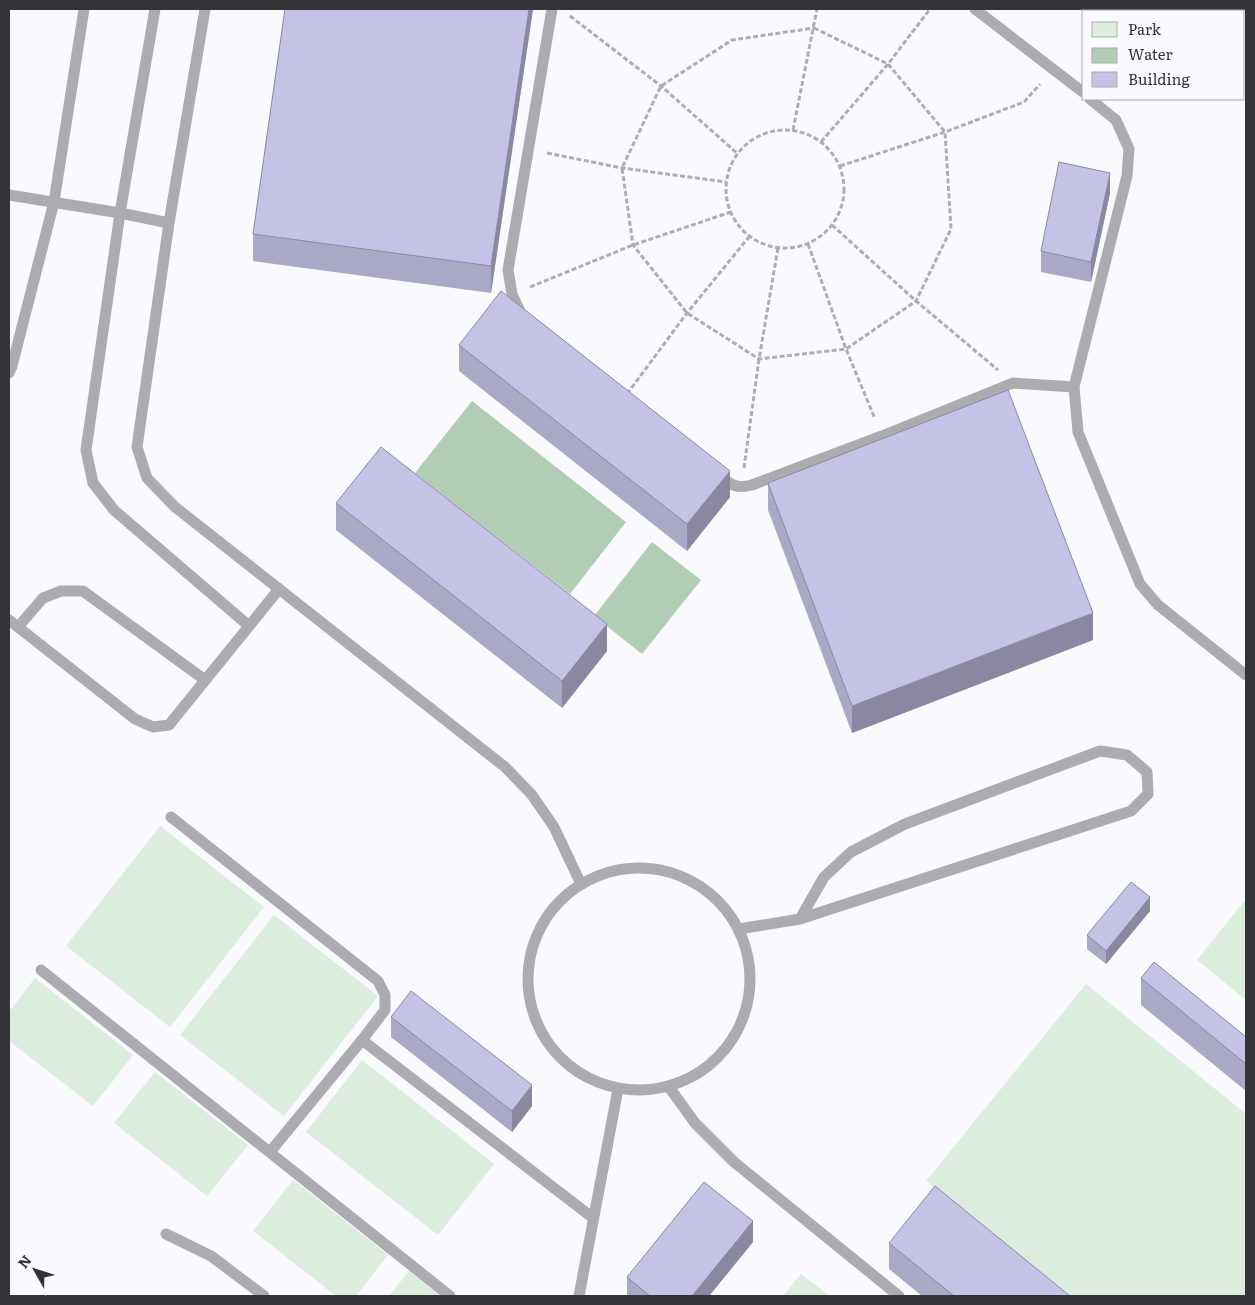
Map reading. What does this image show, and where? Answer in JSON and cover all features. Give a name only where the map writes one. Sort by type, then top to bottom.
[{"type":"lane","points":[[9,373],[54,202],[84,9]]},
{"type":"lane","points":[[154,9],[120,213],[86,450],[93,483],[114,510],[249,626]]},
{"type":"lane","points":[[205,9],[169,223],[137,447],[147,478],[174,506],[505,767],[532,795],[554,827],[581,884]]},
{"type":"lane","points":[[530,324],[523,317],[512,294],[508,270],[552,9]]},
{"type":"lane","points":[[975,9],[1082,92]]},
{"type":"lane","points":[[1092,100],[1116,120],[1129,149],[1127,176],[1074,387],[1078,432],[1140,584],[1158,605],[1246,675]]},
{"type":"lane","points":[[9,195],[169,223]]},
{"type":"lane","points":[[708,466],[731,485],[741,488],[752,486],[1013,383],[1074,387]]},
{"type":"lane","points":[[205,680],[83,591],[61,591],[43,598],[13,623],[135,719],[153,727],[169,725],[279,589]]},
{"type":"lane","points":[[739,929],[800,920],[1131,810],[1148,794],[1147,772],[1127,755],[1100,751],[905,824],[851,852],[824,877],[800,920]]},
{"type":"lane","points":[[172,817],[378,981],[385,995],[385,1010],[270,1152]]},
{"type":"lane","points":[[639,867],[660,869],[680,874],[698,883],[715,896],[729,911],[739,929],[747,948],[750,968],[750,989],[747,1009],[739,1028],[728,1046],[698,1074],[669,1087],[639,1091],[618,1089],[598,1083],[580,1074],[564,1062],[539,1029],[532,1010],[528,989],[528,969],[532,948],[539,929],[550,911],[564,896],[599,874],[639,867]]},
{"type":"lane","points":[[41,970],[450,1296]]},
{"type":"lane","points":[[362,1040],[593,1218]]},
{"type":"lane","points":[[669,1087],[695,1122],[734,1162],[899,1296]]},
{"type":"lane","points":[[578,1296],[618,1089]]},
{"type":"lane","points":[[166,1234],[211,1256],[264,1296]]},
{"type":"path","points":[[793,130],[817,9]]},
{"type":"path","points":[[821,142],[888,64],[930,9]]},
{"type":"path","points":[[569,15],[661,86],[738,154]]},
{"type":"path","points":[[814,28],[888,64],[945,132],[951,229],[916,301],[846,349],[759,358],[687,313],[633,245],[622,168],[661,86],[732,40],[814,28]]},
{"type":"path","points":[[840,166],[945,132],[1024,102],[1053,69]]},
{"type":"path","points":[[778,130],[793,130],[808,134],[821,142],[833,153],[840,166],[844,181],[844,197],[840,212],[832,226],[808,244],[793,249],[762,244],[749,237],[738,226],[727,198],[726,182],[738,154],[749,142],[763,134],[778,130]]},
{"type":"path","points":[[529,150],[622,168],[726,182]]},
{"type":"path","points":[[512,294],[633,245],[731,212]]},
{"type":"path","points":[[832,226],[916,301],[1013,383]]},
{"type":"path","points":[[624,398],[687,313],[749,237]]},
{"type":"path","points":[[808,244],[846,349],[882,436]]},
{"type":"path","points":[[741,488],[759,358],[778,248]]},
{"type":"green space","points":[[160,826],[264,907],[170,1027],[66,946]]},
{"type":"green space","points":[[1246,899],[1246,1000],[1197,960]]},
{"type":"green space","points":[[274,915],[378,996],[284,1116],[180,1035]]},
{"type":"green space","points":[[35,978],[133,1055],[93,1106],[9,1041],[9,1012]]},
{"type":"green space","points":[[1086,984],[1246,1114],[1246,1296],[1068,1296],[926,1181]]},
{"type":"green space","points":[[362,1060],[494,1164],[438,1235],[306,1132]]},
{"type":"green space","points":[[155,1072],[248,1145],[207,1196],[114,1123]]},
{"type":"green space","points":[[293,1180],[388,1255],[356,1296],[336,1296],[253,1231]]},
{"type":"green space","points":[[409,1271],[441,1296],[389,1296]]},
{"type":"green space","points":[[801,1274],[830,1296],[783,1296]]},
{"type":"water","points":[[472,401],[626,522],[570,594],[415,473]]},
{"type":"water","points":[[652,542],[701,580],[642,654],[594,616]]},
{"type":"building","points":[[285,9],[529,9],[491,266],[253,234]]},
{"type":"building","points":[[1059,162],[1110,173],[1091,262],[1041,251]]},
{"type":"building","points":[[501,291],[730,471],[687,524],[459,345]]},
{"type":"building","points":[[1008,390],[1093,613],[852,706],[768,483]]},
{"type":"building","points":[[381,447],[607,624],[562,681],[336,503]]},
{"type":"building","points":[[1131,882],[1150,897],[1106,951],[1087,935]]},
{"type":"building","points":[[1154,962],[1246,1037],[1246,1064],[1141,978]]},
{"type":"building","points":[[411,991],[532,1085],[512,1111],[391,1017]]},
{"type":"building","points":[[704,1182],[753,1221],[692,1296],[650,1296],[627,1277]]},
{"type":"building","points":[[935,1186],[1070,1296],[954,1296],[889,1243]]}]
